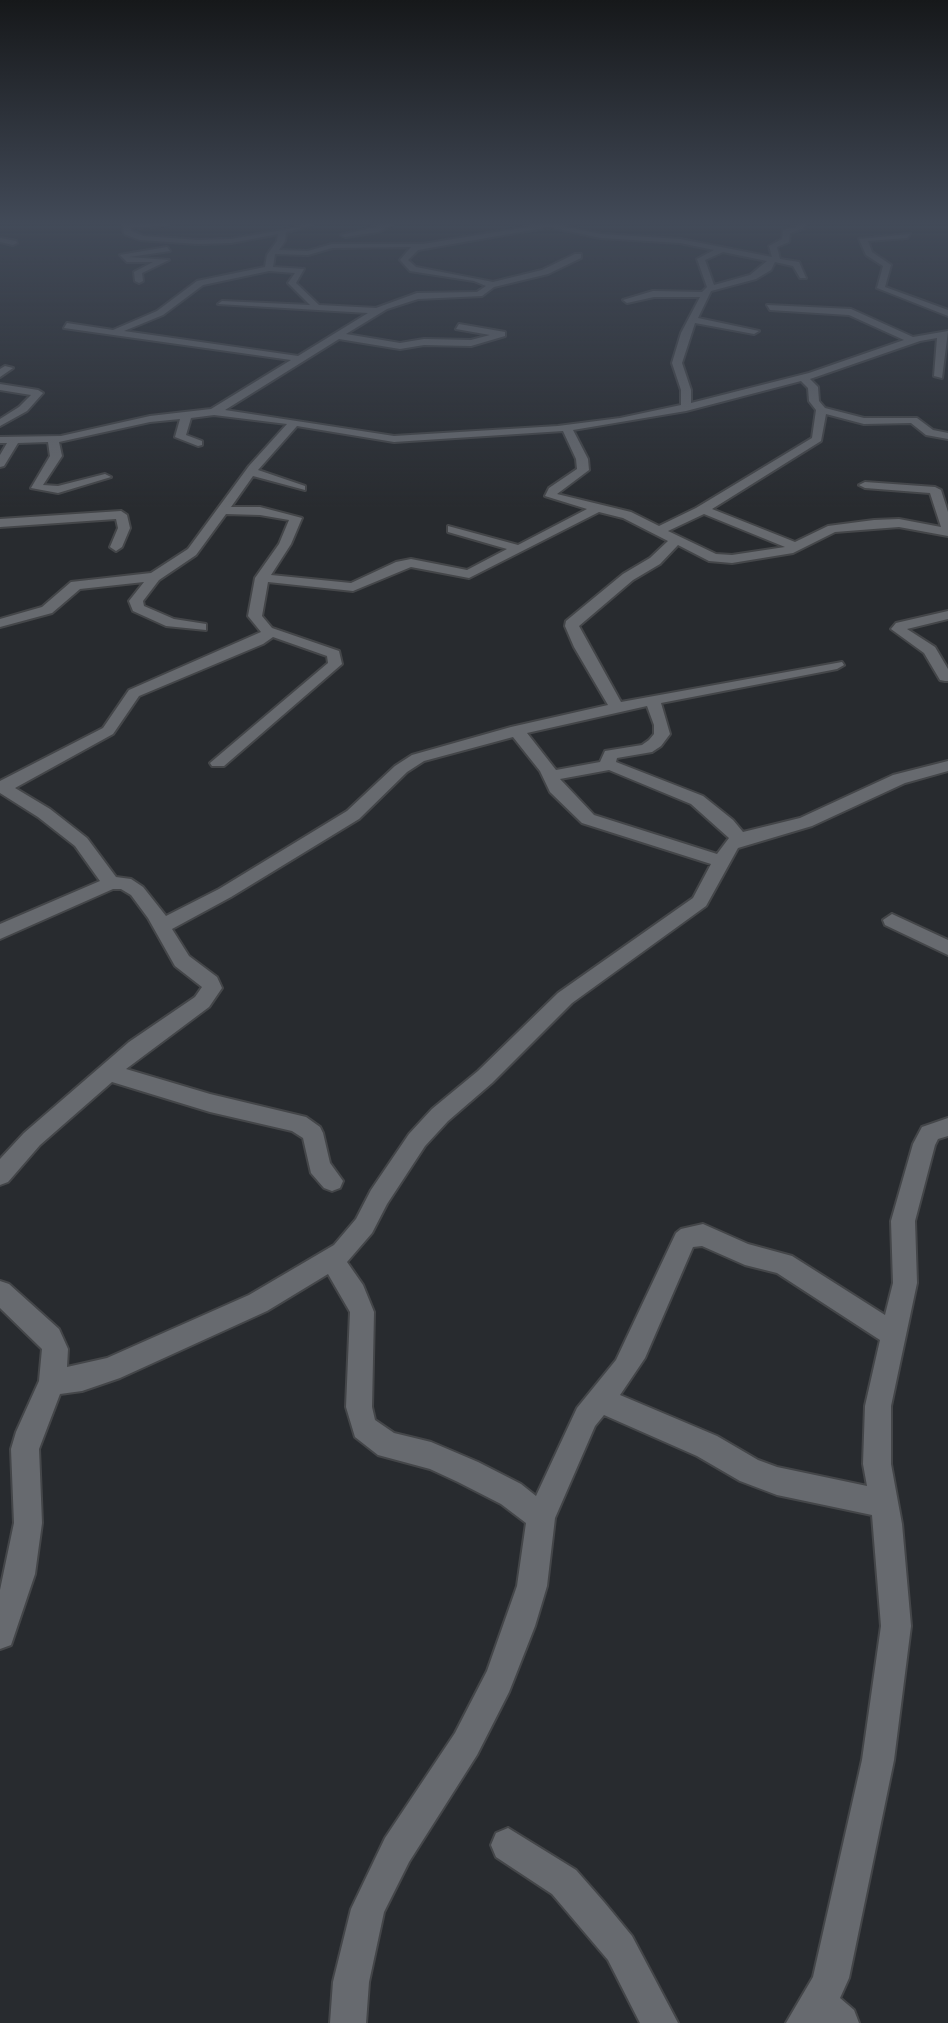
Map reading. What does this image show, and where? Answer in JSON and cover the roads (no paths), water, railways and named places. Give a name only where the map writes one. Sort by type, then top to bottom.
[{"type":"street","points":[[115,332],[145,319]]},
{"type":"street","points":[[214,412],[365,319]]},
{"type":"street","points":[[867,319],[912,340]]},
{"type":"street","points":[[686,408],[686,390],[677,363],[682,341],[693,320],[754,331]]},
{"type":"street","points":[[67,326],[301,359]]},
{"type":"street","points":[[339,336],[400,346],[424,342],[471,343],[502,334],[459,327]]},
{"type":"street","points":[[0,440],[53,440],[187,414],[214,412],[403,439],[567,428],[686,408],[803,378],[912,340],[944,334],[939,376]]},
{"type":"street","points":[[803,378],[813,387],[814,401],[821,410],[864,421],[913,420],[930,433],[948,436]]},
{"type":"street","points":[[0,387],[38,393],[23,409],[0,423]]},
{"type":"street","points":[[658,531],[703,509],[812,444],[819,435],[817,421],[821,410]]},
{"type":"street","points":[[187,414],[180,437],[198,443]]},
{"type":"street","points":[[201,627],[171,623],[135,605],[139,595],[154,577],[192,552],[251,471],[295,422]]},
{"type":"street","points":[[567,428],[582,459],[583,470],[553,490],[551,496],[627,515],[675,541],[721,559],[796,547],[822,532],[864,525],[899,523],[948,532],[934,484],[948,483]]},
{"type":"street","points":[[53,440],[56,456],[37,488],[58,490],[105,477]]},
{"type":"street","points":[[0,464],[14,441]]},
{"type":"street","points":[[251,471],[301,488]]},
{"type":"street","points":[[865,485],[935,490]]},
{"type":"street","points":[[262,578],[353,587],[406,563],[469,574],[597,508]]},
{"type":"street","points":[[703,509],[796,547]]},
{"type":"street","points":[[218,763],[335,664],[334,654],[269,631],[255,616],[262,578],[285,544],[296,518],[260,511],[221,510]]},
{"type":"street","points":[[0,523],[121,515],[124,528],[116,547]]},
{"type":"street","points":[[452,529],[516,550]]},
{"type":"street","points":[[617,708],[581,647],[572,626],[573,621],[610,590],[655,561],[675,541]]},
{"type":"street","points":[[0,623],[47,610],[76,585],[154,577]]},
{"type":"street","points":[[945,677],[930,650],[898,629],[946,620]]},
{"type":"street","points":[[1,787],[108,731],[134,693],[258,641],[269,631]]},
{"type":"street","points":[[162,926],[225,893],[353,815],[401,769],[418,758],[516,730],[837,665]]},
{"type":"street","points":[[610,765],[607,757],[611,754],[646,749],[662,734],[659,714],[653,702]]},
{"type":"street","points":[[516,730],[552,776],[556,788],[588,819],[724,862]]},
{"type":"street","points":[[552,776],[610,765],[697,800],[727,824],[739,839]]},
{"type":"street","points":[[52,1382],[82,1378],[111,1369],[258,1303],[342,1253],[364,1226],[417,1140],[440,1115],[485,1077],[565,998],[700,902],[731,844],[739,839],[806,822],[899,779],[948,766]]},
{"type":"street","points":[[1,787],[44,813],[81,842],[111,883]]},
{"type":"street","points":[[0,932],[111,883],[125,883],[137,891],[182,961],[210,982],[212,993],[136,1048],[32,1139],[0,1175]]},
{"type":"street","points":[[892,920],[948,948]]},
{"type":"street","points":[[111,1073],[210,1103],[298,1123],[312,1133],[319,1166],[332,1181]]},
{"type":"street","points":[[822,2017],[875,1774],[896,1626],[876,1438],[885,1365],[905,1283],[903,1221],[924,1144],[930,1133],[948,1127]]},
{"type":"street","points":[[348,2023],[351,1982],[368,1909],[397,1850],[466,1744],[498,1681],[532,1586],[541,1517],[586,1417],[625,1369],[677,1253],[689,1236],[703,1235],[745,1254],[783,1264],[894,1335]]},
{"type":"street","points":[[332,1260],[354,1293],[362,1312],[359,1407],[364,1428],[388,1445],[431,1456],[468,1472],[511,1494],[541,1517]]},
{"type":"street","points":[[0,1292],[50,1338],[55,1349],[52,1382],[25,1449],[28,1523],[20,1574],[0,1634]]},
{"type":"street","points":[[600,1400],[707,1446],[750,1471],[777,1481],[884,1503]]},
{"type":"street","points":[[508,1845],[564,1882],[592,1914],[620,1948],[660,2023]]}]
